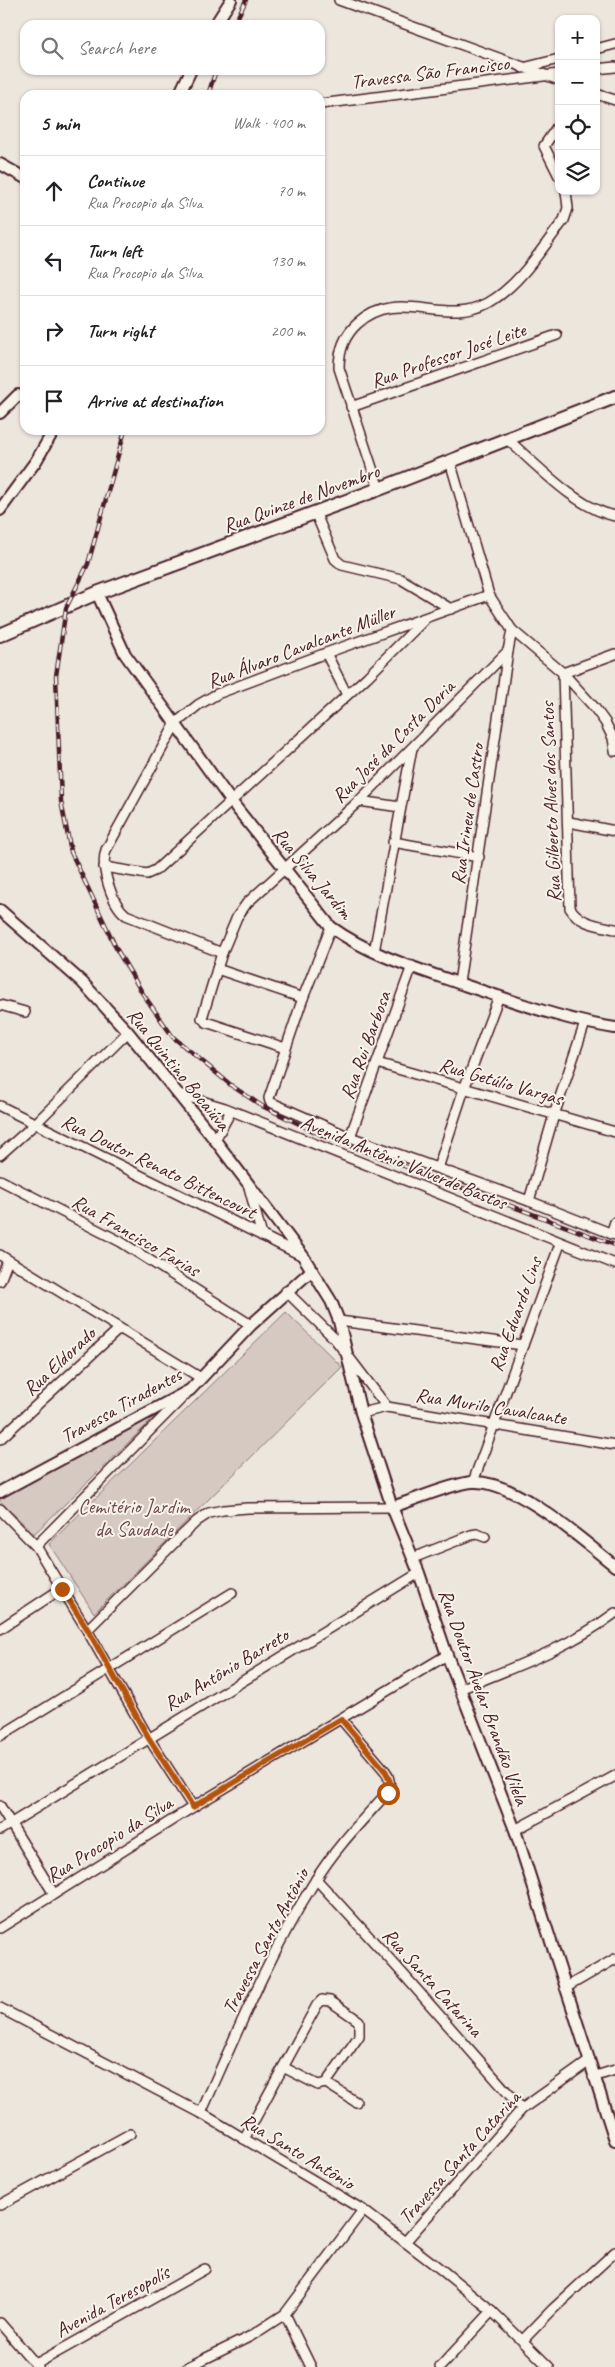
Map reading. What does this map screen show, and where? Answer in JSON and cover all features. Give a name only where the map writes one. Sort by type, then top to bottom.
[{"type":"main road","name":"Rua Quinze de Novembro","points":[[0,635],[97,593],[379,489],[615,397]]},
{"type":"street","points":[[218,20],[231,0]]},
{"type":"street","points":[[339,0],[555,79]]},
{"type":"street","points":[[600,48],[615,44]]},
{"type":"street","points":[[523,68],[555,60]]},
{"type":"street","points":[[600,69],[615,67]]},
{"type":"street","name":"Travessa São Francisco","points":[[325,103],[555,74]]},
{"type":"street","points":[[181,90],[189,75]]},
{"type":"street","points":[[600,95],[615,100]]},
{"type":"street","points":[[555,130],[544,146],[555,168]]},
{"type":"street","points":[[0,164],[20,175]]},
{"type":"street","points":[[379,489],[338,368],[338,360],[347,335],[363,318],[380,308],[396,306],[455,311],[473,309],[488,303],[515,282],[564,220],[568,208],[566,195]]},
{"type":"street","name":"Rua Professor José Leite","points":[[351,407],[558,335]]},
{"type":"street","points":[[0,413],[18,395],[20,396]]},
{"type":"street","points":[[0,510],[36,460],[51,435]]},
{"type":"street","points":[[507,439],[577,499],[597,511],[615,516]]},
{"type":"street","points":[[450,462],[489,595],[512,630],[563,673],[605,722],[613,738],[615,751]]},
{"type":"street","points":[[315,512],[335,559],[342,566],[401,579],[451,609]]},
{"type":"street","name":"Rua Silva Jardim","points":[[97,593],[125,654],[231,802],[331,927],[350,941],[374,952],[459,983],[585,1023],[615,1028]]},
{"type":"street","name":"Rua Álvaro Cavalcante Müller","points":[[104,867],[106,850],[176,723],[198,705],[217,694],[489,595]]},
{"type":"street","points":[[222,953],[126,915],[120,908],[110,888],[104,867],[147,874],[156,870],[347,695],[426,618]]},
{"type":"street","points":[[508,651],[512,630]]},
{"type":"street","name":"Rua José da Costa Doria","points":[[285,1048],[206,1022],[202,1018],[222,953],[237,917],[247,903],[359,801],[508,651]]},
{"type":"street","name":"Rua Irineu de Castro","points":[[459,983],[508,651]]},
{"type":"street","points":[[326,653],[347,695]]},
{"type":"street","points":[[563,673],[615,654]]},
{"type":"street","name":"Rua Gilberto Alves dos Santos","points":[[563,673],[569,822],[570,908],[576,917],[586,922],[615,929]]},
{"type":"street","points":[[374,952],[412,748]]},
{"type":"street","points":[[359,801],[400,807]]},
{"type":"street","points":[[569,822],[615,831]]},
{"type":"street","points":[[393,842],[479,856]]},
{"type":"street","name":"Rua Quintino Bocaiúva","points":[[0,910],[82,982],[128,1032],[215,1140],[312,1270]]},
{"type":"street","points":[[285,1048],[331,927]]},
{"type":"street","name":"Rua Rui Barbosa","points":[[350,1136],[412,966]]},
{"type":"street","points":[[217,969],[303,998]]},
{"type":"street","points":[[438,1168],[464,1089],[499,996]]},
{"type":"street","points":[[0,1005],[24,1012]]},
{"type":"street","points":[[529,1201],[554,1115],[585,1023]]},
{"type":"street","points":[[0,1155],[35,1124],[128,1032]]},
{"type":"street","name":"Avenida Antônio Valverde Bastos","points":[[285,1048],[268,1099],[272,1104],[350,1136],[529,1201],[613,1234]]},
{"type":"street","name":"Rua Getúlio Vargas","points":[[377,1063],[615,1132]]},
{"type":"street","name":"Avenida Antônio Valverde Bastos","points":[[179,1094],[231,1111],[560,1244],[615,1264]]},
{"type":"street","name":"Rua Doutor Renato Bittencourt","points":[[0,1106],[303,1256]]},
{"type":"street","points":[[215,1140],[231,1111]]},
{"type":"street","name":"Rua Francisco Farias","points":[[0,1180],[121,1242],[251,1326]]},
{"type":"street","points":[[249,1187],[262,1236]]},
{"type":"street","points":[[613,1234],[615,1222]]},
{"type":"street","name":"Rua Eduardo Lins","points":[[473,1482],[560,1244]]},
{"type":"street","points":[[0,1281],[4,1258]]},
{"type":"street","name":"Rua Eldorado","points":[[4,1258],[201,1378]]},
{"type":"street","name":"Travessa Tiradentes","points":[[0,1492],[190,1390],[286,1291],[312,1270]]},
{"type":"street","name":"Rua Doutor Avelar Brandão Vilela","points":[[312,1270],[339,1321],[361,1412],[392,1507],[420,1572],[447,1654],[515,1830],[588,2062],[615,2140]]},
{"type":"street","points":[[286,1291],[313,1316],[345,1351],[387,1407]]},
{"type":"street","points":[[339,1321],[522,1345]]},
{"type":"street","name":"Rua Eldorado","points":[[0,1438],[119,1329]]},
{"type":"street","points":[[36,1546],[190,1390]]},
{"type":"street","name":"Rua Murilo Cavalcante","points":[[361,1412],[387,1407],[615,1444]]},
{"type":"street","points":[[88,1630],[197,1521],[209,1513],[224,1510],[248,1508],[392,1507],[473,1482],[501,1488],[546,1512],[615,1566]]},
{"type":"street","points":[[0,1508],[36,1546],[88,1630],[148,1737],[193,1807]]},
{"type":"street","points":[[413,1558],[471,1535],[477,1534],[485,1537]]},
{"type":"street","name":"Rua Antônio Barreto","points":[[0,1830],[148,1737],[420,1572]]},
{"type":"street","points":[[0,1629],[62,1589]]},
{"type":"street","points":[[0,1736],[232,1593]]},
{"type":"street","points":[[460,1689],[514,1668],[553,1649],[615,1613]]},
{"type":"street","name":"Rua Procopio da Silva","points":[[0,1928],[193,1807],[447,1654]]},
{"type":"street","name":"Travessa Santo Antônio","points":[[200,2113],[252,1999],[288,1927],[316,1879],[352,1832],[388,1793],[390,1782],[386,1772],[341,1719]]},
{"type":"street","points":[[515,1830],[615,1776]]},
{"type":"street","points":[[0,1806],[54,1894]]},
{"type":"street","name":"Rua Santa Catarina","points":[[316,1879],[522,2108]]},
{"type":"street","points":[[565,1988],[615,1959]]},
{"type":"street","points":[[244,2139],[283,2067],[317,2005],[322,2000],[330,2001],[359,2021],[361,2032],[355,2044],[326,2083],[318,2085],[283,2067]]},
{"type":"street","name":"Rua Santo Antônio","points":[[0,2008],[200,2113],[363,2210],[492,2311],[549,2367]]},
{"type":"street","name":"Travessa Santa Catarina","points":[[405,2242],[522,2108],[588,2062]]},
{"type":"street","points":[[593,2077],[615,2070]]},
{"type":"street","points":[[326,2083],[356,2102]]},
{"type":"street","points":[[0,2205],[130,2134]]},
{"type":"street","points":[[188,2367],[259,2332],[284,2314],[363,2210]]},
{"type":"street","points":[[523,2340],[576,2286],[615,2252]]},
{"type":"street","name":"Avenida Teresopolís","points":[[37,2366],[205,2269]]},
{"type":"street","points":[[440,2367],[492,2311]]},
{"type":"street","points":[[284,2314],[311,2367]]},
{"type":"street","points":[[0,2323],[37,2366]]},
{"type":"green space","name":"Cemitério Jardim da Saudade","points":[[286,1312],[342,1367],[94,1613],[49,1544]]},
{"type":"green space","points":[[161,1411],[34,1534],[0,1501],[0,1496]]},
{"type":"railway","points":[[236,20],[246,0]]},
{"type":"railway","points":[[210,90],[214,75]]},
{"type":"railway","points":[[124,435],[88,564],[66,608],[56,676],[61,801],[71,852],[117,950],[143,994],[173,1037],[232,1086],[262,1106],[324,1136],[615,1245]]},
{"type":"route","points":[[62,1589],[88,1630],[148,1737],[193,1807],[341,1719],[386,1772],[390,1782],[388,1793]]}]
